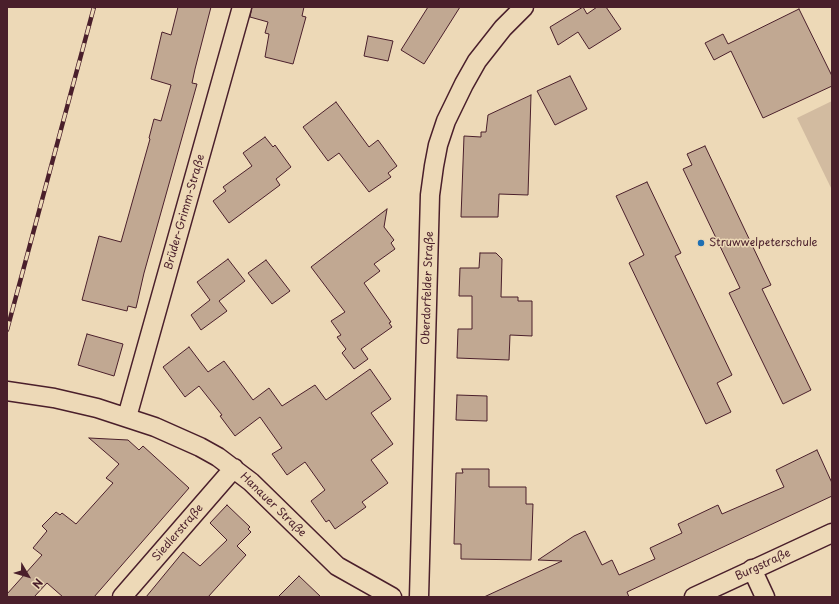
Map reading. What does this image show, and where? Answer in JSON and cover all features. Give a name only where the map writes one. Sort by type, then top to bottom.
[{"type":"street","name":"Brüder-Grimm-Straße","points":[[127,417],[242,7]]},
{"type":"street","name":"Oberdorfelder Straße","points":[[419,597],[430,203],[434,166],[438,145],[446,121],[464,84],[502,28],[524,7]]},
{"type":"street","name":"Hanauer Straße","points":[[7,391],[54,398],[127,417],[162,429],[200,447],[234,468],[271,500],[322,554],[336,566],[392,597]]},
{"type":"street","name":"Siedlerstraße","points":[[122,597],[234,468]]},
{"type":"street","name":"Burgstraße","points":[[694,597],[832,533]]},
{"type":"street","points":[[752,569],[765,597]]},
{"type":"shaded area","points":[[832,101],[832,190],[797,118]]},
{"type":"building","points":[[178,7],[211,7],[192,83],[197,84],[144,273],[136,308],[128,306],[127,311],[82,300],[99,236],[121,242],[150,139],[154,119],[161,121],[171,85],[151,79],[162,32],[171,35]]},
{"type":"building","points":[[252,7],[304,7],[302,16],[306,17],[293,64],[265,57],[269,34],[265,33],[268,22],[250,17]]},
{"type":"building","points":[[428,7],[460,7],[424,64],[401,50]]},
{"type":"building","points":[[583,7],[587,14],[597,7],[606,7],[621,29],[589,49],[578,32],[558,45],[550,27]]},
{"type":"building","points":[[799,9],[832,76],[832,86],[763,118],[731,51],[714,60],[705,43],[723,34],[728,44]]},
{"type":"building","points":[[368,36],[393,41],[388,61],[364,56]]},
{"type":"building","points":[[570,76],[587,109],[555,125],[537,91]]},
{"type":"building","points":[[531,95],[528,195],[499,194],[498,217],[461,217],[464,136],[481,137],[481,132],[486,132],[488,115]]},
{"type":"building","points":[[336,102],[369,147],[378,140],[397,166],[388,173],[391,177],[369,192],[339,153],[328,161],[303,127]]},
{"type":"building","points":[[265,137],[273,147],[275,145],[291,167],[276,179],[280,185],[229,223],[213,201],[226,191],[223,187],[252,166],[243,153]]},
{"type":"building","points":[[705,146],[771,285],[762,289],[811,390],[783,404],[729,293],[740,288],[683,169],[692,165],[687,154]]},
{"type":"building","points":[[647,182],[681,253],[675,256],[732,375],[717,383],[731,412],[706,424],[629,263],[644,255],[616,196]]},
{"type":"building","points":[[387,209],[384,227],[394,240],[391,243],[395,249],[374,264],[380,271],[364,283],[391,322],[389,323],[392,327],[361,349],[368,359],[354,369],[342,353],[346,349],[337,337],[341,335],[331,321],[345,312],[311,267]]},
{"type":"building","points":[[480,253],[496,253],[502,259],[501,297],[518,297],[518,301],[532,301],[532,336],[510,335],[509,360],[457,358],[458,329],[472,329],[472,296],[459,296],[460,268],[479,268]]},
{"type":"building","points":[[228,259],[245,281],[219,301],[227,311],[201,330],[191,315],[210,300],[197,282]]},
{"type":"building","points":[[266,260],[290,291],[272,304],[248,273]]},
{"type":"building","points":[[87,334],[123,344],[114,376],[78,365]]},
{"type":"building","points":[[189,347],[208,372],[224,361],[253,400],[269,388],[282,406],[315,385],[326,400],[370,369],[391,399],[371,413],[393,444],[371,460],[388,483],[362,502],[366,507],[335,529],[329,520],[326,522],[311,501],[325,490],[305,462],[287,475],[272,454],[282,448],[260,417],[235,436],[220,416],[222,415],[199,386],[185,397],[163,367]]},
{"type":"building","points":[[457,395],[487,396],[487,421],[456,420]]},
{"type":"building","points":[[89,438],[128,440],[139,450],[143,446],[189,488],[94,597],[63,597],[47,583],[34,597],[7,597],[7,594],[42,555],[33,548],[47,531],[42,526],[56,512],[60,515],[62,513],[76,524],[113,483],[106,478],[119,464]]},
{"type":"building","points":[[817,450],[832,483],[832,496],[627,592],[629,597],[484,597],[562,561],[538,560],[574,536],[585,531],[602,565],[612,560],[619,575],[655,559],[650,548],[682,533],[678,524],[718,505],[722,514],[784,487],[776,470]]},
{"type":"building","points":[[462,469],[489,469],[489,487],[526,487],[526,504],[533,504],[531,560],[461,559],[461,544],[454,544],[456,473],[463,473]]},
{"type":"building","points":[[227,505],[250,527],[248,529],[251,532],[237,546],[246,555],[208,597],[146,597],[183,552],[200,566],[227,540],[210,523]]},
{"type":"building","points":[[299,576],[321,597],[278,597]]},
{"type":"railway","points":[[7,330],[94,7]]},
{"type":"place","name":"Struwwelpeterschule","points":[[701,243]]}]
